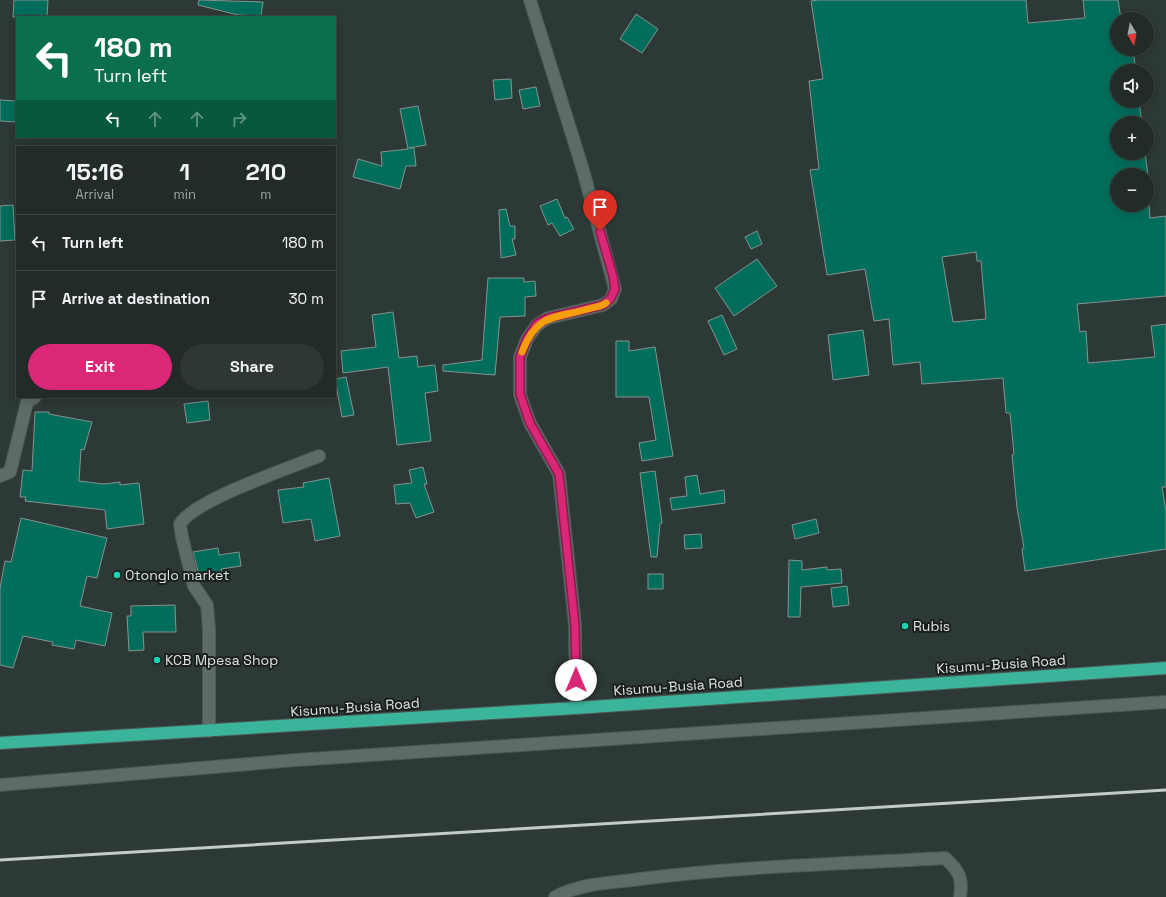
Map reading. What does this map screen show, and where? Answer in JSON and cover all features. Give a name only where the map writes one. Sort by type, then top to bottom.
[{"type":"highway","name":"Kisumu-Busia Road","points":[[0,743],[576,708],[1166,668]]},
{"type":"street","points":[[530,0],[583,170],[615,289],[611,298],[603,305],[548,318],[537,324],[527,339],[520,357],[520,394],[530,423],[559,474],[575,625],[576,708]]},
{"type":"street","points":[[0,476],[10,472],[27,402],[33,398]]},
{"type":"street","points":[[209,731],[209,628],[207,605],[194,586],[180,524],[189,513],[207,502],[319,456]]},
{"type":"street","points":[[0,785],[304,759],[1111,707],[1166,702]]},
{"type":"street","points":[[555,897],[568,890],[586,886],[677,875],[945,858],[959,871],[961,890],[960,897]]},
{"type":"building","points":[[14,0],[48,0],[47,16],[13,17]]},
{"type":"building","points":[[199,0],[263,2],[261,16],[238,15],[198,5]]},
{"type":"building","points":[[1026,0],[1028,23],[1085,18],[1083,0],[1118,0],[1120,12],[1110,12],[1110,56],[1134,56],[1135,64],[1110,64],[1110,108],[1140,108],[1141,116],[1110,116],[1110,160],[1146,160],[1147,168],[1110,168],[1110,212],[1150,212],[1150,218],[1166,216],[1166,296],[1077,304],[1080,332],[1086,331],[1088,363],[1155,357],[1151,326],[1166,324],[1166,487],[1162,487],[1166,511],[1166,549],[1025,571],[1022,549],[1024,548],[1017,508],[1010,413],[1006,413],[1003,378],[922,384],[920,362],[893,365],[889,319],[874,321],[865,269],[827,275],[810,170],[819,169],[809,81],[823,79],[811,1]],"holes":[[[976,252],[977,261],[981,261],[986,319],[953,322],[942,257]]]},
{"type":"building","points":[[636,14],[658,29],[642,53],[620,39]]},
{"type":"building","points":[[511,79],[512,98],[495,100],[493,80]]},
{"type":"building","points":[[536,87],[540,106],[523,109],[519,90]]},
{"type":"building","points":[[0,100],[16,101],[16,122],[0,121]]},
{"type":"building","points":[[418,106],[426,145],[409,148],[414,148],[416,166],[406,166],[400,189],[353,177],[358,159],[382,166],[381,152],[408,149],[400,109]]},
{"type":"building","points":[[557,199],[565,218],[567,217],[574,229],[560,236],[552,223],[548,225],[540,206]]},
{"type":"building","points":[[13,205],[15,240],[0,241],[0,206]]},
{"type":"building","points":[[506,209],[510,226],[515,226],[515,239],[512,239],[516,255],[501,258],[499,210]]},
{"type":"building","points":[[757,231],[762,244],[751,249],[745,237]]},
{"type":"building","points":[[757,259],[777,286],[734,316],[715,288]]},
{"type":"building","points":[[488,278],[524,278],[524,282],[535,281],[536,296],[525,297],[525,316],[500,317],[495,375],[443,371],[443,365],[482,360]]},
{"type":"building","points":[[393,312],[399,358],[417,356],[418,367],[435,365],[438,391],[425,393],[431,441],[397,445],[388,367],[343,373],[341,351],[376,347],[372,315]]},
{"type":"building","points":[[722,315],[737,349],[724,355],[708,321]]},
{"type":"building","points":[[863,330],[869,375],[833,380],[828,335]]},
{"type":"building","points":[[616,341],[629,341],[629,351],[655,347],[673,456],[642,461],[639,443],[656,440],[649,397],[616,397]]},
{"type":"building","points":[[346,377],[354,415],[342,417],[336,379]]},
{"type":"building","points":[[208,401],[210,420],[187,423],[184,404]]},
{"type":"building","points":[[35,412],[49,412],[49,414],[92,422],[84,450],[81,449],[79,481],[104,484],[120,482],[120,485],[139,483],[144,524],[107,529],[105,510],[25,501],[26,497],[20,497],[23,470],[32,471]]},
{"type":"building","points":[[423,467],[427,484],[424,484],[434,512],[416,518],[410,503],[396,504],[394,485],[412,483],[409,470]]},
{"type":"building","points":[[655,471],[662,523],[660,524],[657,557],[651,557],[640,473]]},
{"type":"building","points":[[697,475],[700,494],[724,490],[725,503],[672,510],[670,498],[687,496],[685,477]]},
{"type":"building","points":[[329,478],[340,536],[315,541],[311,519],[283,523],[278,490],[304,487],[303,483]]},
{"type":"building","points":[[21,518],[107,538],[97,578],[87,576],[80,606],[112,613],[105,646],[76,640],[74,649],[52,645],[53,642],[23,636],[13,668],[0,665],[0,588],[5,561],[11,562]]},
{"type":"building","points":[[816,519],[819,533],[795,539],[792,525]]},
{"type":"building","points":[[701,534],[702,548],[685,549],[684,535]]},
{"type":"building","points":[[218,548],[219,555],[239,552],[241,566],[221,569],[222,576],[200,579],[193,552]]},
{"type":"building","points":[[789,560],[802,561],[802,570],[827,567],[827,570],[841,569],[842,583],[801,587],[800,617],[788,617]]},
{"type":"building","points":[[648,574],[663,574],[663,589],[648,589]]},
{"type":"building","points":[[847,586],[849,605],[833,607],[831,588]]},
{"type":"building","points":[[175,605],[176,632],[143,632],[144,650],[129,651],[127,616],[131,616],[131,606]]},
{"type":"railway","points":[[0,860],[1166,790]]},
{"type":"slow traffic","points":[[522,352],[527,339],[537,324],[548,318],[570,314],[606,303]]},
{"type":"place","name":"Otonglo market","points":[[117,575]]},
{"type":"place","name":"Rubis","points":[[905,626]]},
{"type":"place","name":"KCB Mpesa Shop","points":[[157,660]]},
{"type":"route","points":[[576,680],[575,625],[559,492],[559,474],[530,423],[520,394],[520,357],[527,339],[537,324],[548,318],[603,305],[611,298],[615,289],[613,276],[600,231]]}]
